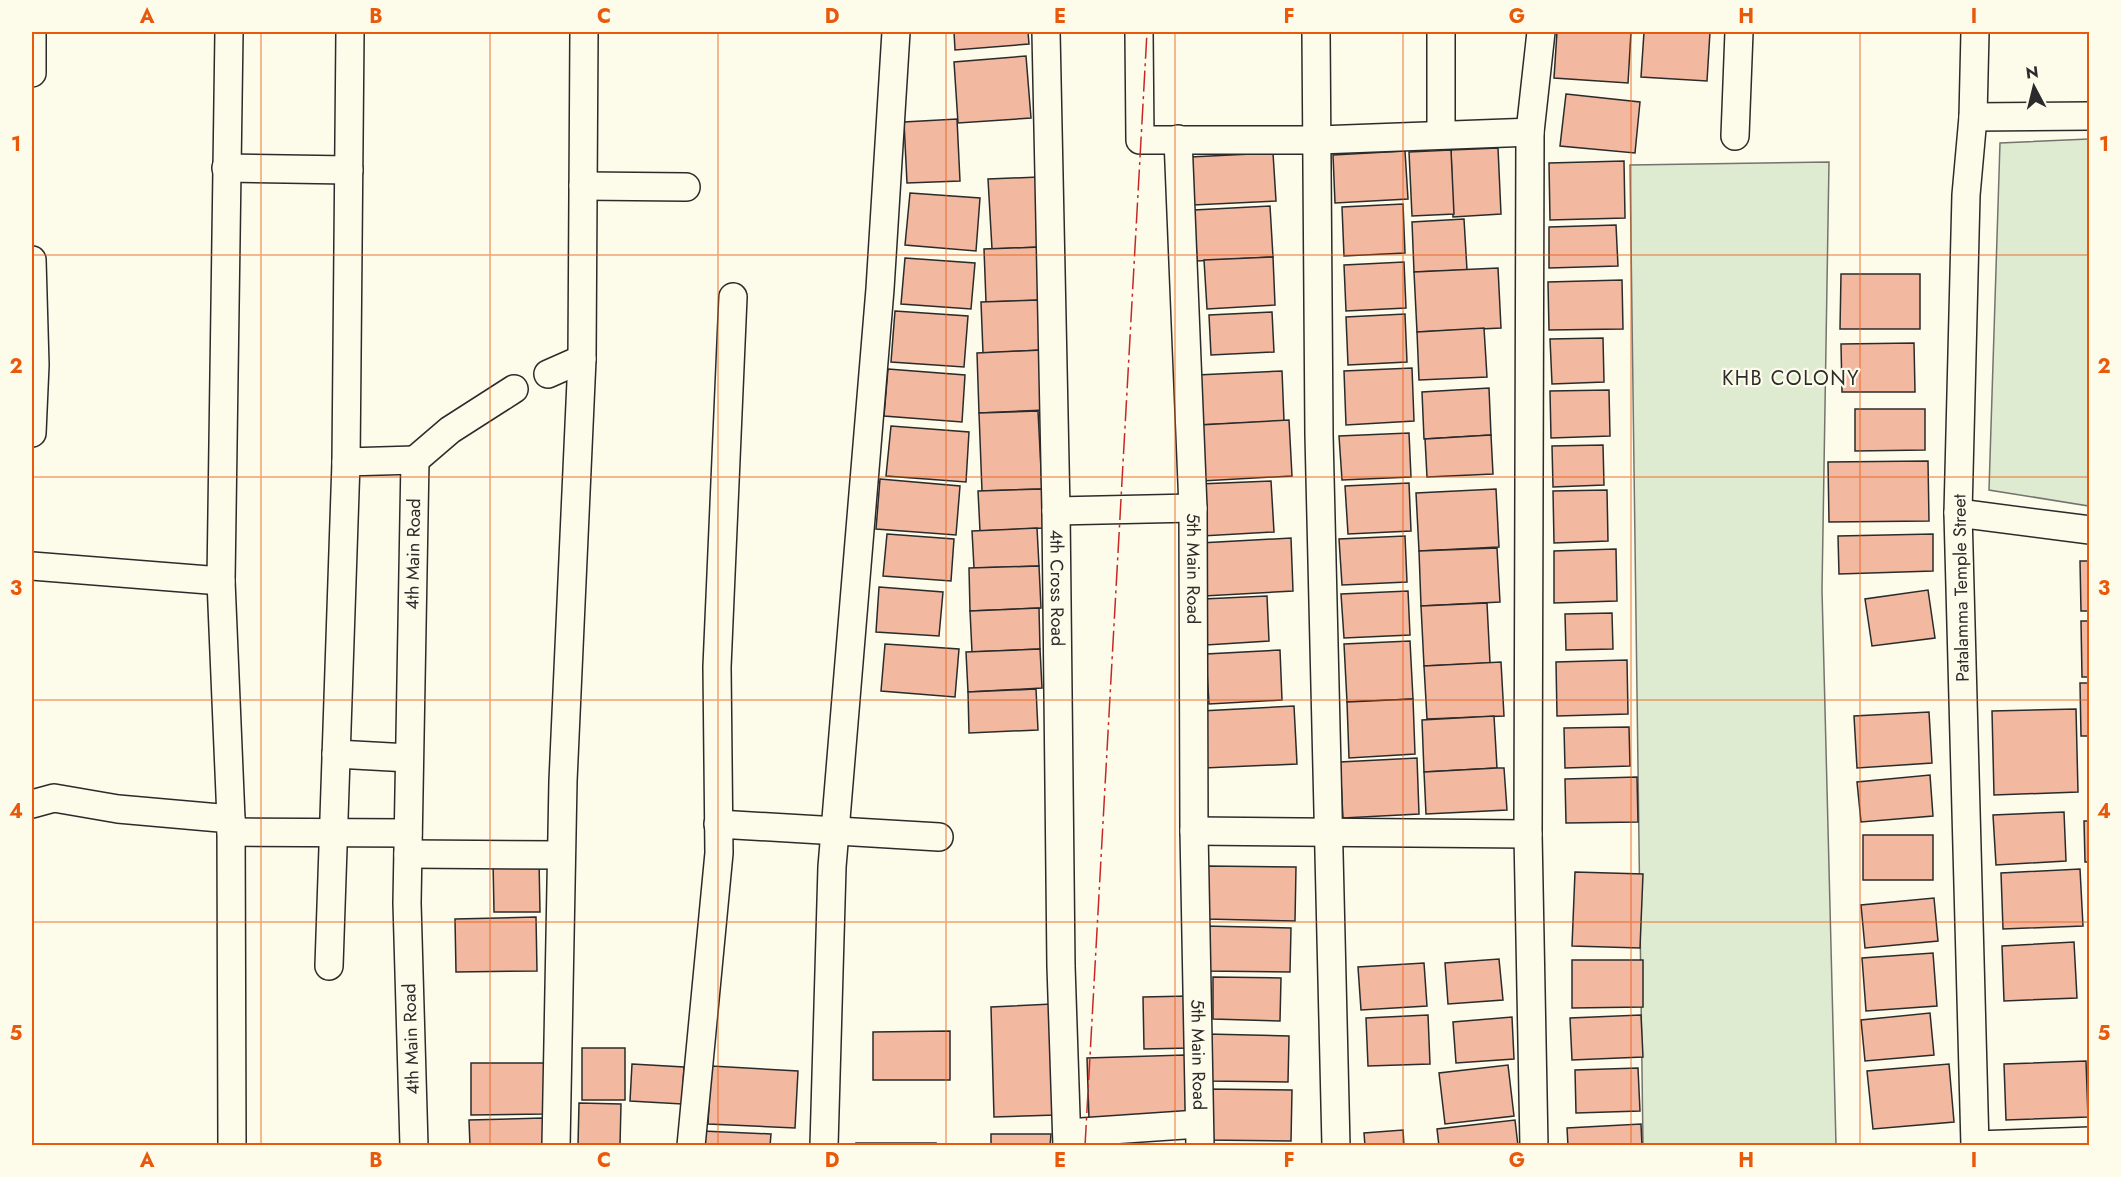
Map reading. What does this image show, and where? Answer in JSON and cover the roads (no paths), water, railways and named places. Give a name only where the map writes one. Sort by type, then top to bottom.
[{"type":"street","points":[[32,32],[32,73]]},
{"type":"street","points":[[229,32],[221,581],[231,826],[232,1146]]},
{"type":"street","points":[[329,966],[346,462],[350,32]]},
{"type":"street","points":[[556,1146],[561,855],[582,359],[584,32]]},
{"type":"street","points":[[824,1146],[832,867],[879,300],[896,32]]},
{"type":"street","name":"4th Cross Road","points":[[1046,32],[1056,512],[1061,966],[1067,1139]]},
{"type":"street","points":[[1139,32],[1140,140],[1319,140],[1530,132]]},
{"type":"street","points":[[1316,32],[1319,140],[1319,423],[1336,1146]]},
{"type":"street","points":[[1441,32],[1441,134]]},
{"type":"street","points":[[1534,1146],[1528,834],[1530,132],[1541,32]]},
{"type":"street","points":[[1735,136],[1739,32]]},
{"type":"street","name":"Patalamma Temple Street","points":[[1975,32],[1973,117],[1966,195],[1958,513],[1975,1145]]},
{"type":"street","points":[[1973,117],[2090,116]]},
{"type":"street","name":"5th Main Road","points":[[1178,140],[1193,508],[1194,831],[1200,1135]]},
{"type":"street","points":[[226,168],[349,170]]},
{"type":"street","points":[[583,186],[686,187]]},
{"type":"street","points":[[32,260],[32,434]]},
{"type":"street","points":[[691,1146],[719,853],[717,667],[733,297]]},
{"type":"street","points":[[548,374],[582,359]]},
{"type":"street","points":[[346,462],[415,460],[450,430],[514,389]]},
{"type":"street","name":"4th Main Road","points":[[414,1146],[408,844],[415,460]]},
{"type":"street","points":[[1056,512],[1193,508]]},
{"type":"street","points":[[1958,513],[2090,531]]},
{"type":"street","points":[[32,566],[221,581]]},
{"type":"street","points":[[336,754],[410,758]]},
{"type":"street","points":[[32,804],[54,798],[231,826],[333,833],[408,844],[561,855]]},
{"type":"street","points":[[718,824],[939,837]]},
{"type":"street","points":[[1194,831],[1528,834]]},
{"type":"street","points":[[1067,1139],[1200,1135]]},
{"type":"street","points":[[1975,1145],[2090,1141]]},
{"type":"district","name":"KHB COLONY","points":[[1791,378]]}]
